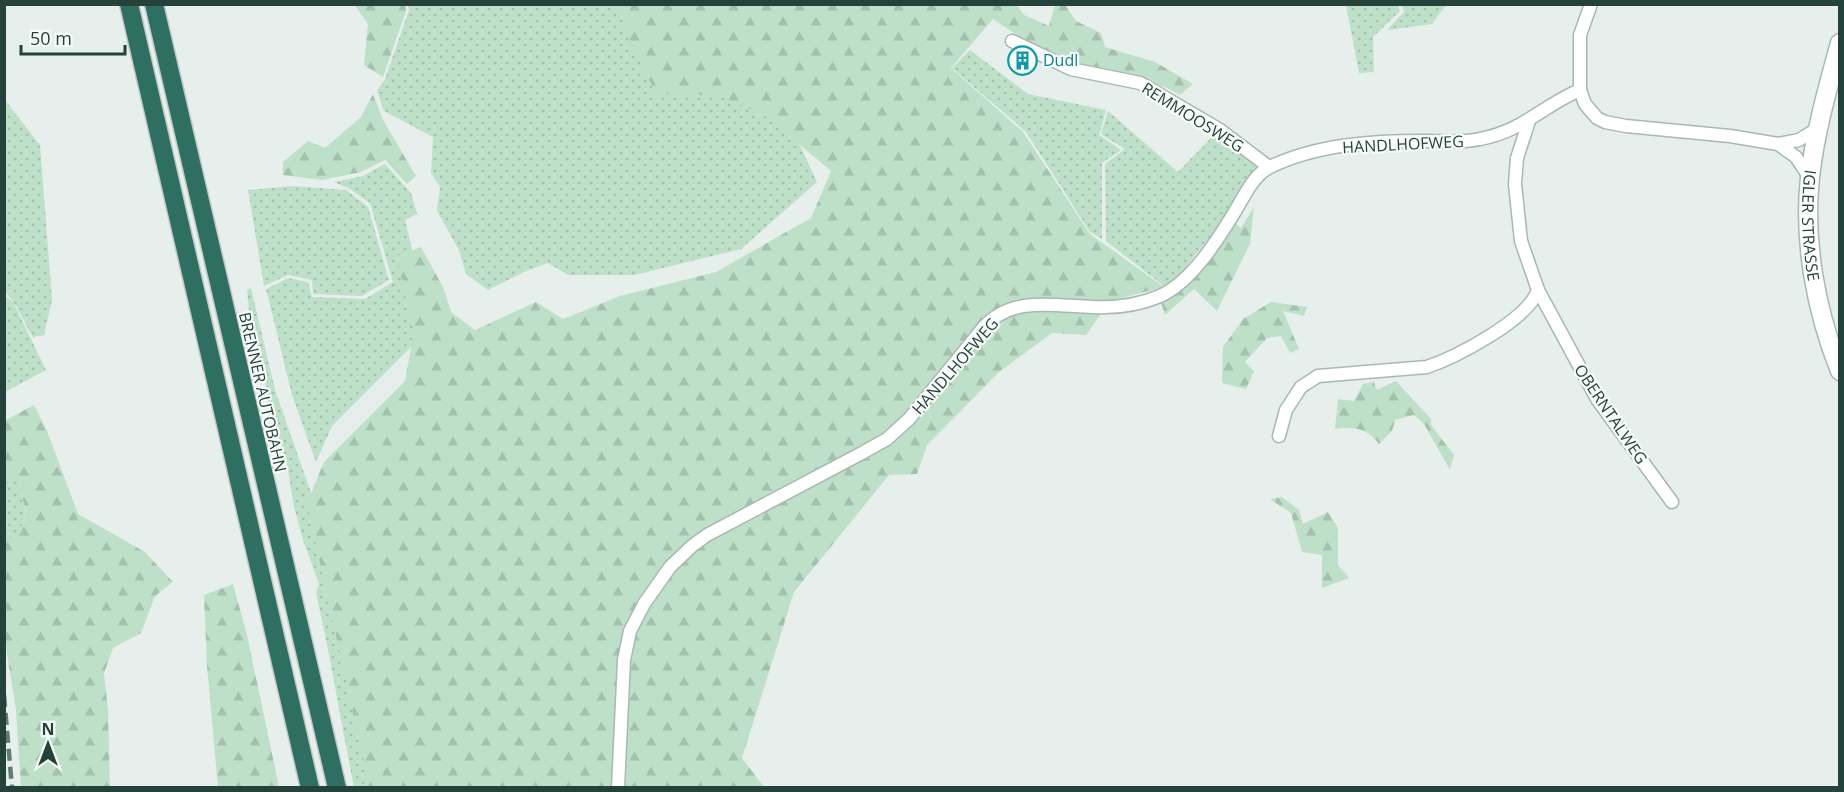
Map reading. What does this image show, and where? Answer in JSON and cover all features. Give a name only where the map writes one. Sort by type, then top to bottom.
[{"type":"highway","points":[[129,4],[310,788]]},
{"type":"highway","name":"BRENNER AUTOBAHN","points":[[154,4],[337,788]]},
{"type":"main road","name":"IGLER STRASSE","points":[[1839,43],[1835,79],[1818,128],[1810,178],[1809,225],[1811,254],[1821,310],[1839,371]]},
{"type":"street","points":[[1591,4],[1580,34],[1580,90],[1587,107],[1605,122],[1731,136],[1778,144],[1799,140],[1818,128]]},
{"type":"street","name":"REMMOOSWEG","points":[[1012,41],[1071,69],[1140,83],[1220,130],[1269,167]]},
{"type":"street","name":"HANDLHOFWEG","points":[[618,788],[623,669],[627,641],[644,603],[670,567],[707,535],[802,486],[895,432],[921,405],[988,322],[1002,312],[1032,304],[1125,306],[1159,296],[1175,287],[1214,245],[1252,183],[1269,167],[1311,152],[1352,145],[1479,139],[1506,132],[1529,121],[1553,102],[1580,90]]},
{"type":"street","name":"OBERNTALWEG","points":[[1529,121],[1517,158],[1515,184],[1521,241],[1538,290],[1597,399],[1672,502]]},
{"type":"street","points":[[1778,144],[1796,157],[1810,178]]},
{"type":"street","points":[[1279,436],[1286,411],[1301,387],[1318,376],[1427,367],[1442,362],[1456,356],[1515,318],[1530,305],[1538,290]]},
{"type":"green space","points":[[358,4],[405,5],[406,11],[383,77],[364,65],[368,24],[356,7]]},
{"type":"green space","points":[[1016,4],[1024,15],[1049,26],[1055,5],[1065,5],[1076,21],[1101,33],[1105,47],[1155,62],[1193,84],[1180,95],[1165,87],[1056,61],[993,19],[951,68],[1023,132],[1090,234],[1164,287],[1110,301],[1086,335],[1052,333],[999,372],[927,445],[917,474],[889,475],[794,592],[742,758],[764,787],[369,787],[307,503],[324,462],[405,381],[414,331],[396,256],[421,247],[443,287],[451,312],[475,330],[536,302],[563,319],[620,296],[716,272],[811,218],[831,171],[763,114],[716,95],[656,94],[631,42],[617,5]]},
{"type":"green space","points":[[1402,4],[1446,5],[1432,24],[1387,30],[1404,12]]},
{"type":"green space","points":[[408,5],[637,5],[715,82],[764,110],[796,137],[817,182],[741,249],[634,275],[568,275],[548,263],[488,290],[466,274],[459,250],[437,211],[440,187],[431,173],[433,137],[384,111],[377,91],[385,79],[409,10]]},
{"type":"green space","points":[[1346,5],[1398,5],[1400,11],[1373,37],[1374,72],[1359,73]]},
{"type":"green space","points":[[970,50],[1028,94],[1106,110],[1099,135],[1121,150],[1102,163],[1102,239],[1090,232],[1026,132],[952,68]]},
{"type":"green space","points":[[373,94],[383,120],[416,176],[407,184],[385,160],[361,172],[322,180],[283,175],[283,162],[308,141],[325,148],[361,117]]},
{"type":"green space","points":[[5,100],[40,145],[52,300],[44,335],[33,337],[5,292]]},
{"type":"green space","points":[[1108,111],[1178,172],[1214,135],[1257,166],[1227,215],[1177,278],[1164,286],[1106,241],[1105,164],[1125,149],[1101,134]]},
{"type":"green space","points":[[385,164],[411,193],[417,214],[405,220],[423,295],[413,345],[332,426],[316,462],[292,395],[266,289],[288,278],[308,282],[312,297],[365,299],[393,282],[370,203],[348,188],[334,182],[363,176]]},
{"type":"green space","points":[[292,186],[346,190],[368,207],[389,280],[362,296],[313,294],[312,280],[288,275],[264,286],[248,190]]},
{"type":"green space","points":[[1254,207],[1250,244],[1217,311],[1194,289],[1165,315],[1161,302],[1228,217],[1241,228]]},
{"type":"green space","points":[[251,288],[275,390],[318,513],[371,787],[354,787],[316,593],[319,584],[294,507],[287,464],[269,415],[267,389],[250,322],[247,290]]},
{"type":"green space","points":[[4,295],[13,302],[46,370],[5,392]]},
{"type":"green space","points":[[1271,302],[1307,307],[1304,316],[1283,311],[1299,349],[1290,353],[1281,336],[1267,338],[1245,362],[1254,371],[1246,389],[1222,383],[1223,347],[1243,319]]},
{"type":"green space","points":[[1396,381],[1431,419],[1431,425],[1454,455],[1450,470],[1424,424],[1414,415],[1395,420],[1392,431],[1379,444],[1369,434],[1359,429],[1335,429],[1338,399],[1354,401],[1363,384],[1374,382],[1377,390]]},
{"type":"green space","points":[[34,405],[47,431],[78,514],[145,552],[173,582],[155,596],[141,633],[113,648],[104,673],[108,710],[110,787],[21,787],[16,710],[5,641],[4,520],[8,524],[10,539],[21,532],[26,512],[18,480],[5,484],[4,421]]},
{"type":"green space","points":[[18,479],[26,512],[21,532],[10,540],[8,524],[5,520],[4,484]]},
{"type":"green space","points":[[1282,497],[1299,510],[1303,524],[1328,512],[1338,528],[1338,565],[1349,578],[1322,588],[1322,555],[1302,552],[1291,513],[1270,499]]},
{"type":"green space","points":[[233,584],[247,635],[279,787],[218,787],[207,666],[204,595]]},
{"type":"railway","points":[[4,695],[12,788]]},
{"type":"place","name":"Dudl","points":[[1022,60]]}]
